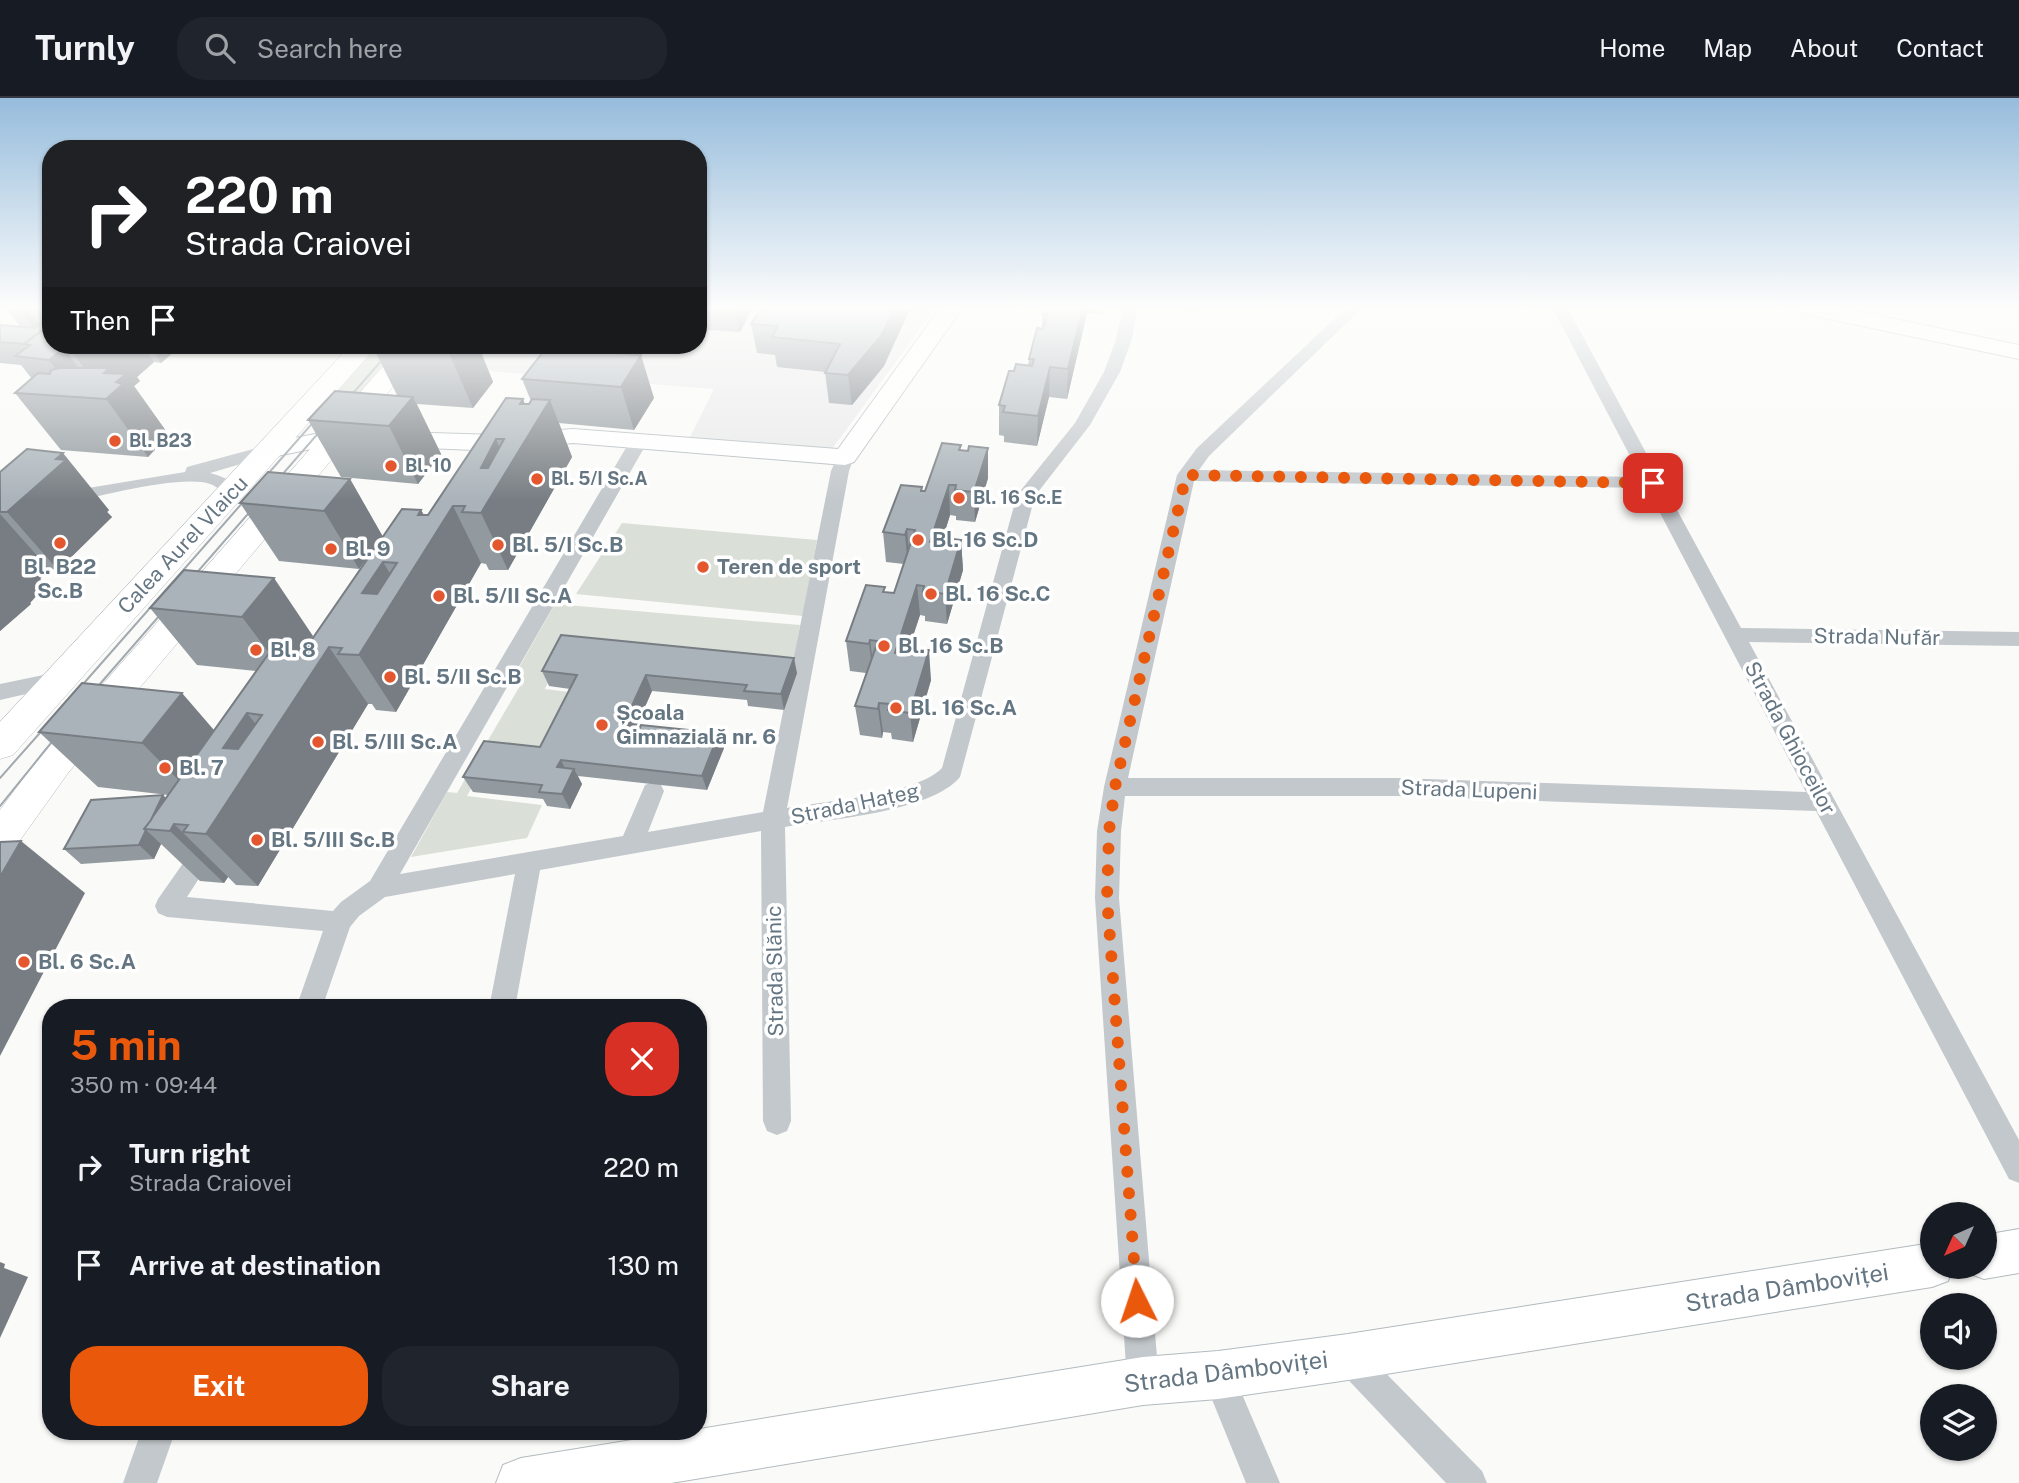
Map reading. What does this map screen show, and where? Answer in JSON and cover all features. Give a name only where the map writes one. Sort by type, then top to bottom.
[{"type":"main road","name":"Calea Aurel Vlaicu","points":[[6,730],[58,680],[341,372]]},
{"type":"main road","name":"Calea Aurel Vlaicu","points":[[0,839],[55,763],[392,372]]},
{"type":"street","points":[[55,507],[77,496],[153,482],[237,461],[272,449],[336,437],[496,443],[559,436],[845,457],[906,372]]},
{"type":"street","name":"Strada Hațeg","points":[[312,999],[339,922],[355,904],[379,888],[909,795],[946,780],[952,771],[1026,495],[1082,425],[1112,372]]},
{"type":"street","points":[[1143,1381],[1107,898],[1109,831],[1115,787],[1186,475],[1203,452],[1288,372]]},
{"type":"street","name":"Strada Ghioceilor","points":[[1594,372],[2019,1169]]},
{"type":"street","name":"Strada Hațeg","points":[[379,888],[639,440]]},
{"type":"street","points":[[480,465],[496,443]]},
{"type":"street","name":"Strada Slănic","points":[[777,1121],[772,820],[840,471],[845,457]]},
{"type":"street","points":[[1186,475],[1653,483]]},
{"type":"street","points":[[153,482],[204,478],[214,480],[233,492]]},
{"type":"street","name":"Strada Nufăr","points":[[1735,635],[2019,639]]},
{"type":"street","points":[[0,692],[58,680]]},
{"type":"street","name":"Strada Lupeni","points":[[1115,787],[1398,787],[1824,802]]},
{"type":"street","points":[[632,843],[653,791]]},
{"type":"street","points":[[220,829],[167,906],[339,922]]},
{"type":"street","points":[[504,999],[530,860]]},
{"type":"street","points":[[1997,1255],[2019,1251]]},
{"type":"street","name":"Strada Dâmboviței","points":[[521,1483],[1143,1381],[1218,1375],[1348,1357],[1920,1267]]},
{"type":"street","points":[[1348,1357],[1470,1483]]},
{"type":"street","points":[[1218,1375],[1263,1483]]},
{"type":"street","points":[[140,1483],[156,1440]]},
{"type":"shaded area","points":[[352,372],[377,372],[342,413],[317,411]]},
{"type":"shaded area","points":[[494,372],[889,372],[832,449],[689,439],[714,389]]},
{"type":"shaded area","name":"Teren de sport","points":[[622,523],[817,540],[803,616],[576,594]]},
{"type":"shaded area","points":[[555,604],[800,625],[793,668],[564,645],[545,689],[577,693],[545,757],[490,753],[467,796],[542,805],[527,838],[411,857],[447,792],[457,793],[524,679],[513,678]]},
{"type":"building","points":[[51,372],[105,372],[126,374],[116,382],[123,384],[106,399],[15,393],[38,373],[50,374]]},
{"type":"building","points":[[528,372],[631,372],[621,387],[522,379]]},
{"type":"building","points":[[826,372],[851,372],[848,375]]},
{"type":"building","points":[[1009,372],[1049,372],[1038,416],[1003,412],[1005,406],[999,405]]},
{"type":"building","points":[[335,391],[413,397],[389,426],[308,420]]},
{"type":"building","points":[[506,398],[523,399],[520,404],[529,404],[532,399],[550,400],[481,513],[462,512],[465,506],[453,506],[359,655],[338,654],[342,648],[329,647],[206,834],[183,832],[188,825],[174,824],[170,831],[144,829],[272,649],[292,650],[287,659],[299,658],[402,509],[421,510],[418,515],[428,515]],"holes":[[[496,439],[504,439],[488,468],[481,468]],[[383,562],[397,563],[377,594],[362,593]],[[247,713],[262,715],[238,749],[223,748]]]},
{"type":"building","points":[[942,443],[961,445],[959,450],[968,451],[969,446],[988,448],[974,492],[955,490],[956,485],[949,485],[930,542],[937,543],[939,537],[961,540],[945,594],[923,591],[924,586],[917,585],[895,653],[904,654],[906,647],[929,650],[910,713],[888,710],[890,704],[879,703],[878,709],[855,706],[878,641],[870,640],[869,644],[846,641],[866,585],[885,587],[883,592],[894,593],[915,530],[907,529],[905,535],[883,532],[901,485],[922,487],[921,491],[925,491]]},
{"type":"building","points":[[27,449],[63,453],[56,459],[66,460],[7,512],[0,512],[0,472]]},
{"type":"building","points":[[268,472],[350,479],[324,511],[240,503]]},
{"type":"building","points":[[184,570],[274,578],[242,617],[150,608]]},
{"type":"building","name":"Școala Gimnazială nr. 6","points":[[561,635],[794,658],[781,694],[744,691],[747,685],[646,675],[619,734],[636,736],[641,725],[719,733],[702,776],[561,760],[557,767],[574,769],[562,794],[539,792],[542,785],[463,777],[484,741],[540,747],[577,675],[542,671]]},
{"type":"building","points":[[82,683],[182,693],[142,743],[39,732]]},
{"type":"building","points":[[163,795],[144,829],[146,830],[139,845],[64,849],[91,800]]},
{"type":"building","points":[[21,841],[0,877],[0,842]]},
{"type":"tram line","points":[[86,700],[372,372]]},
{"type":"tram line","points":[[70,699],[324,410]]},
{"type":"tram line","points":[[0,778],[54,717]]},
{"type":"tram line","points":[[0,806],[64,727]]},
{"type":"place","name":"Bl. B23","points":[[115,441]]},
{"type":"place","name":"Bl. 10","points":[[391,466]]},
{"type":"place","name":"Bl. 5/I Sc.A","points":[[537,479]]},
{"type":"place","name":"Bl. 16 Sc.E","points":[[959,498]]},
{"type":"place","name":"Bl. 16 Sc.D","points":[[918,540]]},
{"type":"place","name":"Bl. B22 Sc.B","points":[[60,543]]},
{"type":"place","name":"Bl. 5/I Sc.B","points":[[498,545]]},
{"type":"place","name":"Bl. 9","points":[[331,549]]},
{"type":"place","name":"Teren de sport","points":[[703,567]]},
{"type":"place","name":"Bl. 16 Sc.C","points":[[931,594]]},
{"type":"place","name":"Bl. 5/II Sc.A","points":[[439,596]]},
{"type":"place","name":"Bl. 16 Sc.B","points":[[884,646]]},
{"type":"place","name":"Bl. 8","points":[[256,650]]},
{"type":"place","name":"Bl. 5/II Sc.B","points":[[390,677]]},
{"type":"place","name":"Bl. 16 Sc.A","points":[[896,708]]},
{"type":"place","name":"Școala Gimnazială nr. 6","points":[[602,725]]},
{"type":"place","name":"Bl. 5/III Sc.A","points":[[318,742]]},
{"type":"place","name":"Bl. 7","points":[[165,768]]},
{"type":"place","name":"Bl. 5/III Sc.B","points":[[257,840]]},
{"type":"place","name":"Bl. 6 Sc.A","points":[[24,962]]},
{"type":"route","points":[[1137,1301],[1107,898],[1109,831],[1115,787],[1186,475],[1653,483]]}]
